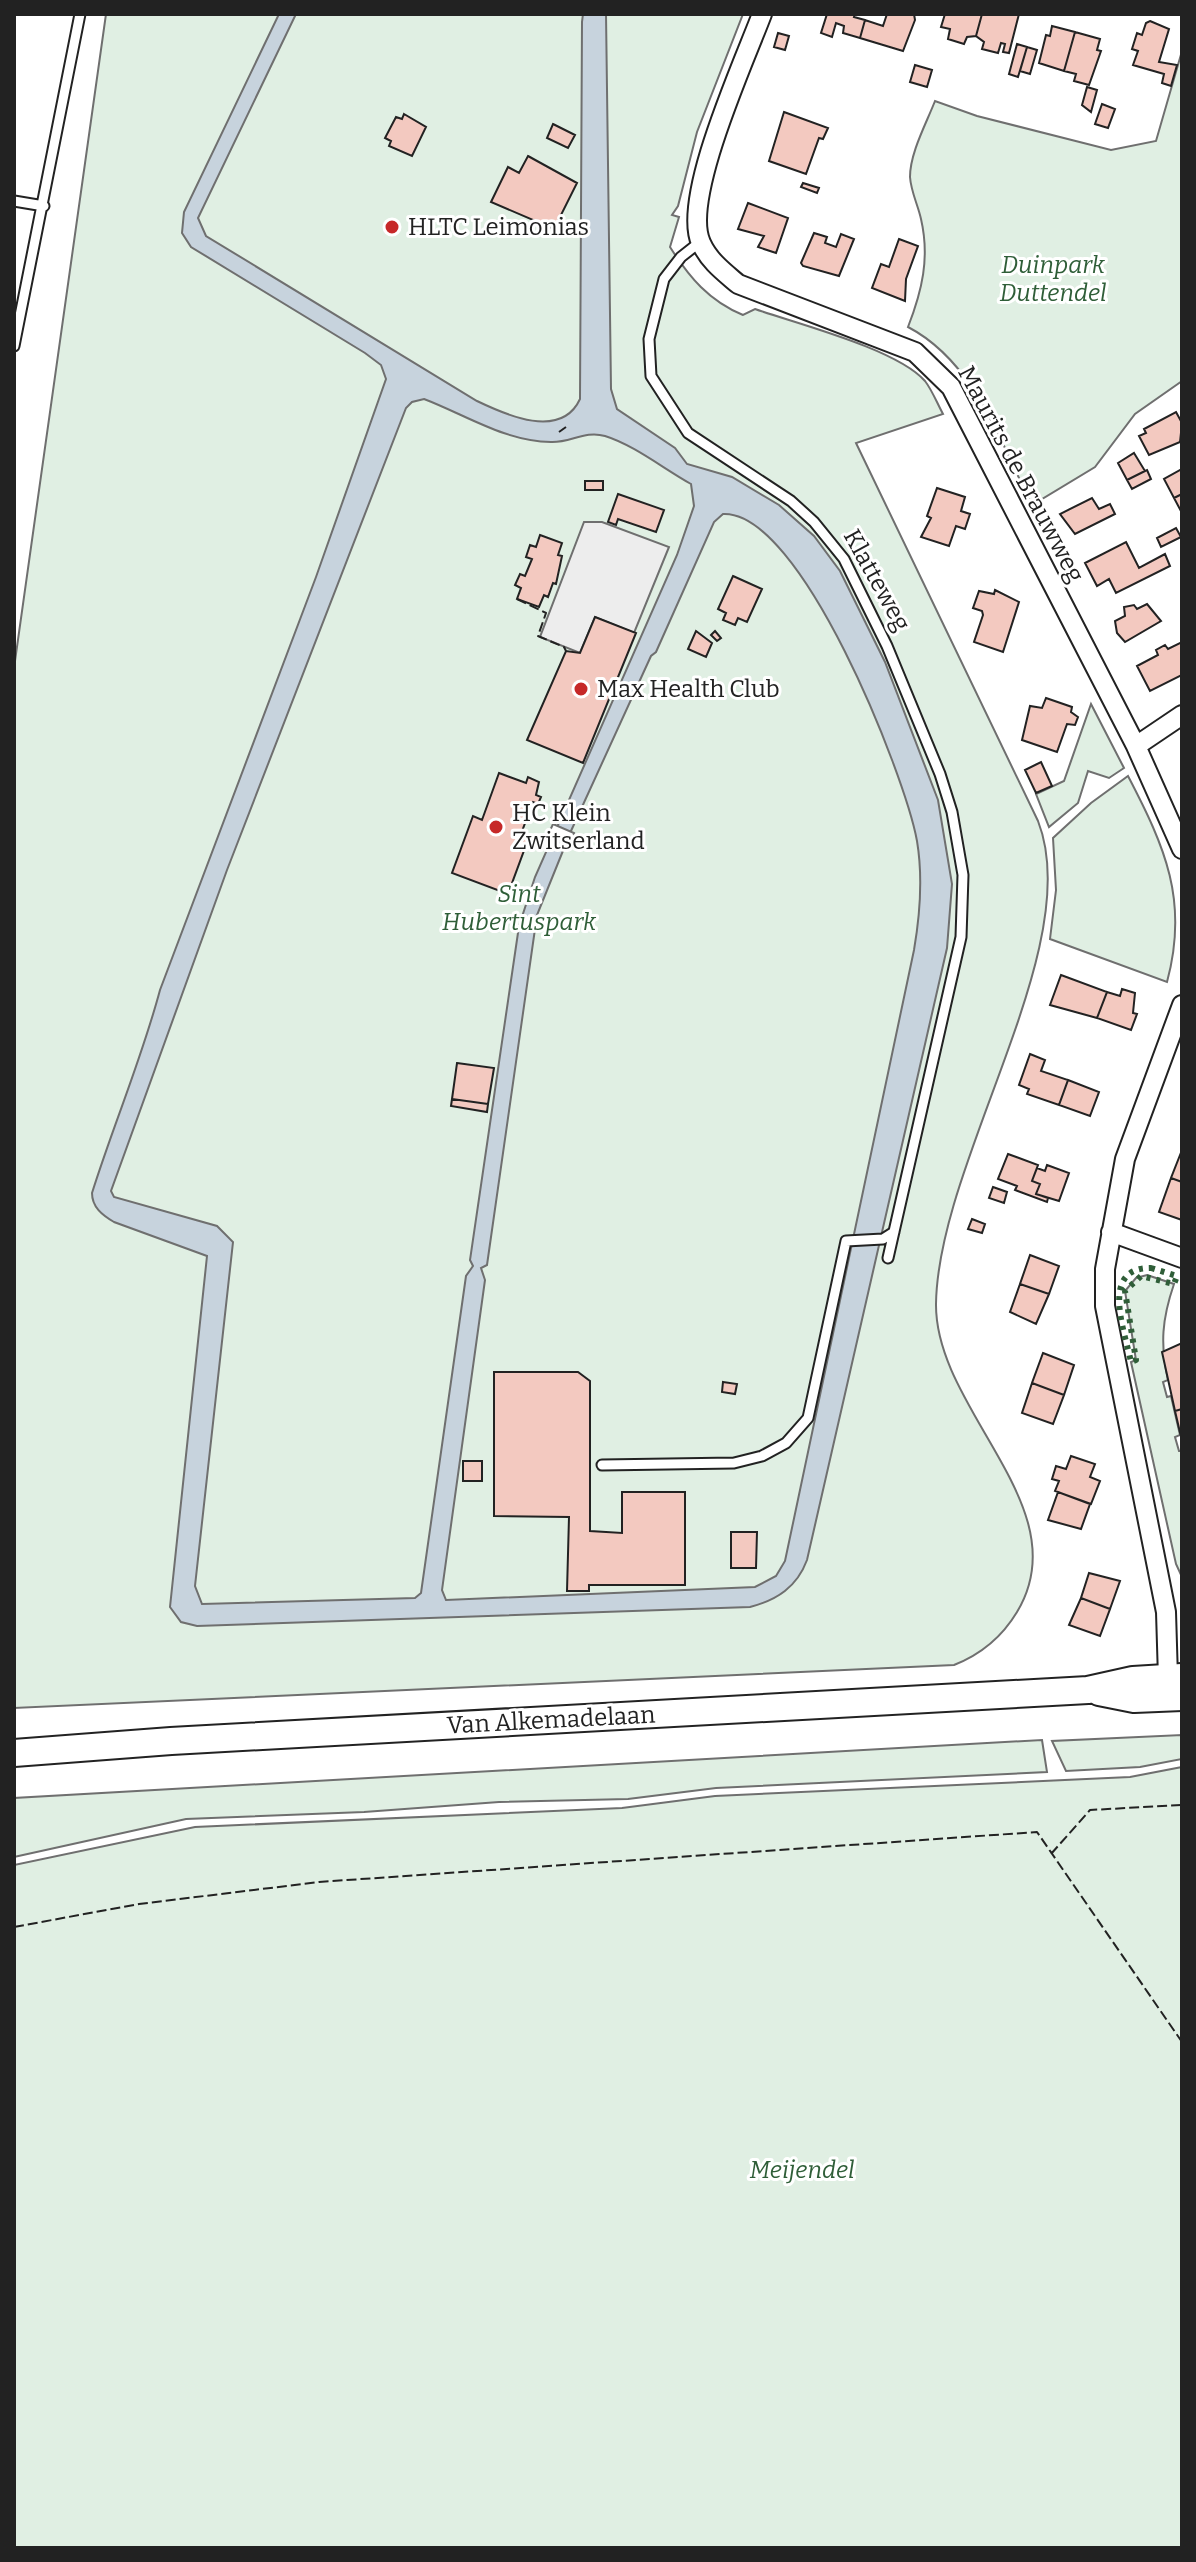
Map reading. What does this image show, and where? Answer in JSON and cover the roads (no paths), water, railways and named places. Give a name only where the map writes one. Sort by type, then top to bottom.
[{"type":"main road","name":"Van Alkemadelaan","points":[[14,1753],[171,1741],[1088,1690],[1133,1680],[1177,1684]]},
{"type":"street","points":[[700,242],[696,203],[762,14]]},
{"type":"street","name":"Maurits de Brauwweg","points":[[700,242],[717,267],[738,284],[892,340],[937,369],[962,408],[1136,746],[1182,849]]},
{"type":"street","points":[[1136,746],[1182,715]]},
{"type":"street","points":[[1177,1684],[1174,1611],[1105,1306],[1105,1269],[1125,1159],[1181,1011]]},
{"type":"street","points":[[1111,1232],[1182,1258]]},
{"type":"lane","points":[[14,346],[80,14]]},
{"type":"lane","points":[[14,201],[44,206]]},
{"type":"lane","name":"Klatteweg","points":[[700,242],[681,257],[664,279],[649,339],[651,376],[688,433],[791,501],[814,522],[844,559],[928,739],[958,842],[964,904],[961,937],[888,1258]]},
{"type":"lane","points":[[602,1465],[734,1463],[762,1456],[786,1443],[808,1418],[846,1241],[883,1239],[894,1232]]},
{"type":"place","name":"HLTC Leimonias","points":[[392,227]]},
{"type":"place","name":"Max Health Club","points":[[581,689]]},
{"type":"place","name":"HC Klein Zwitserland","points":[[496,827]]},
{"type":"park label","name":"Duinpark Duttendel","points":[[1053,279]]},
{"type":"park label","name":"Sint Hubertuspark","points":[[519,908]]},
{"type":"park label","name":"Meijendel","points":[[802,2170]]}]
